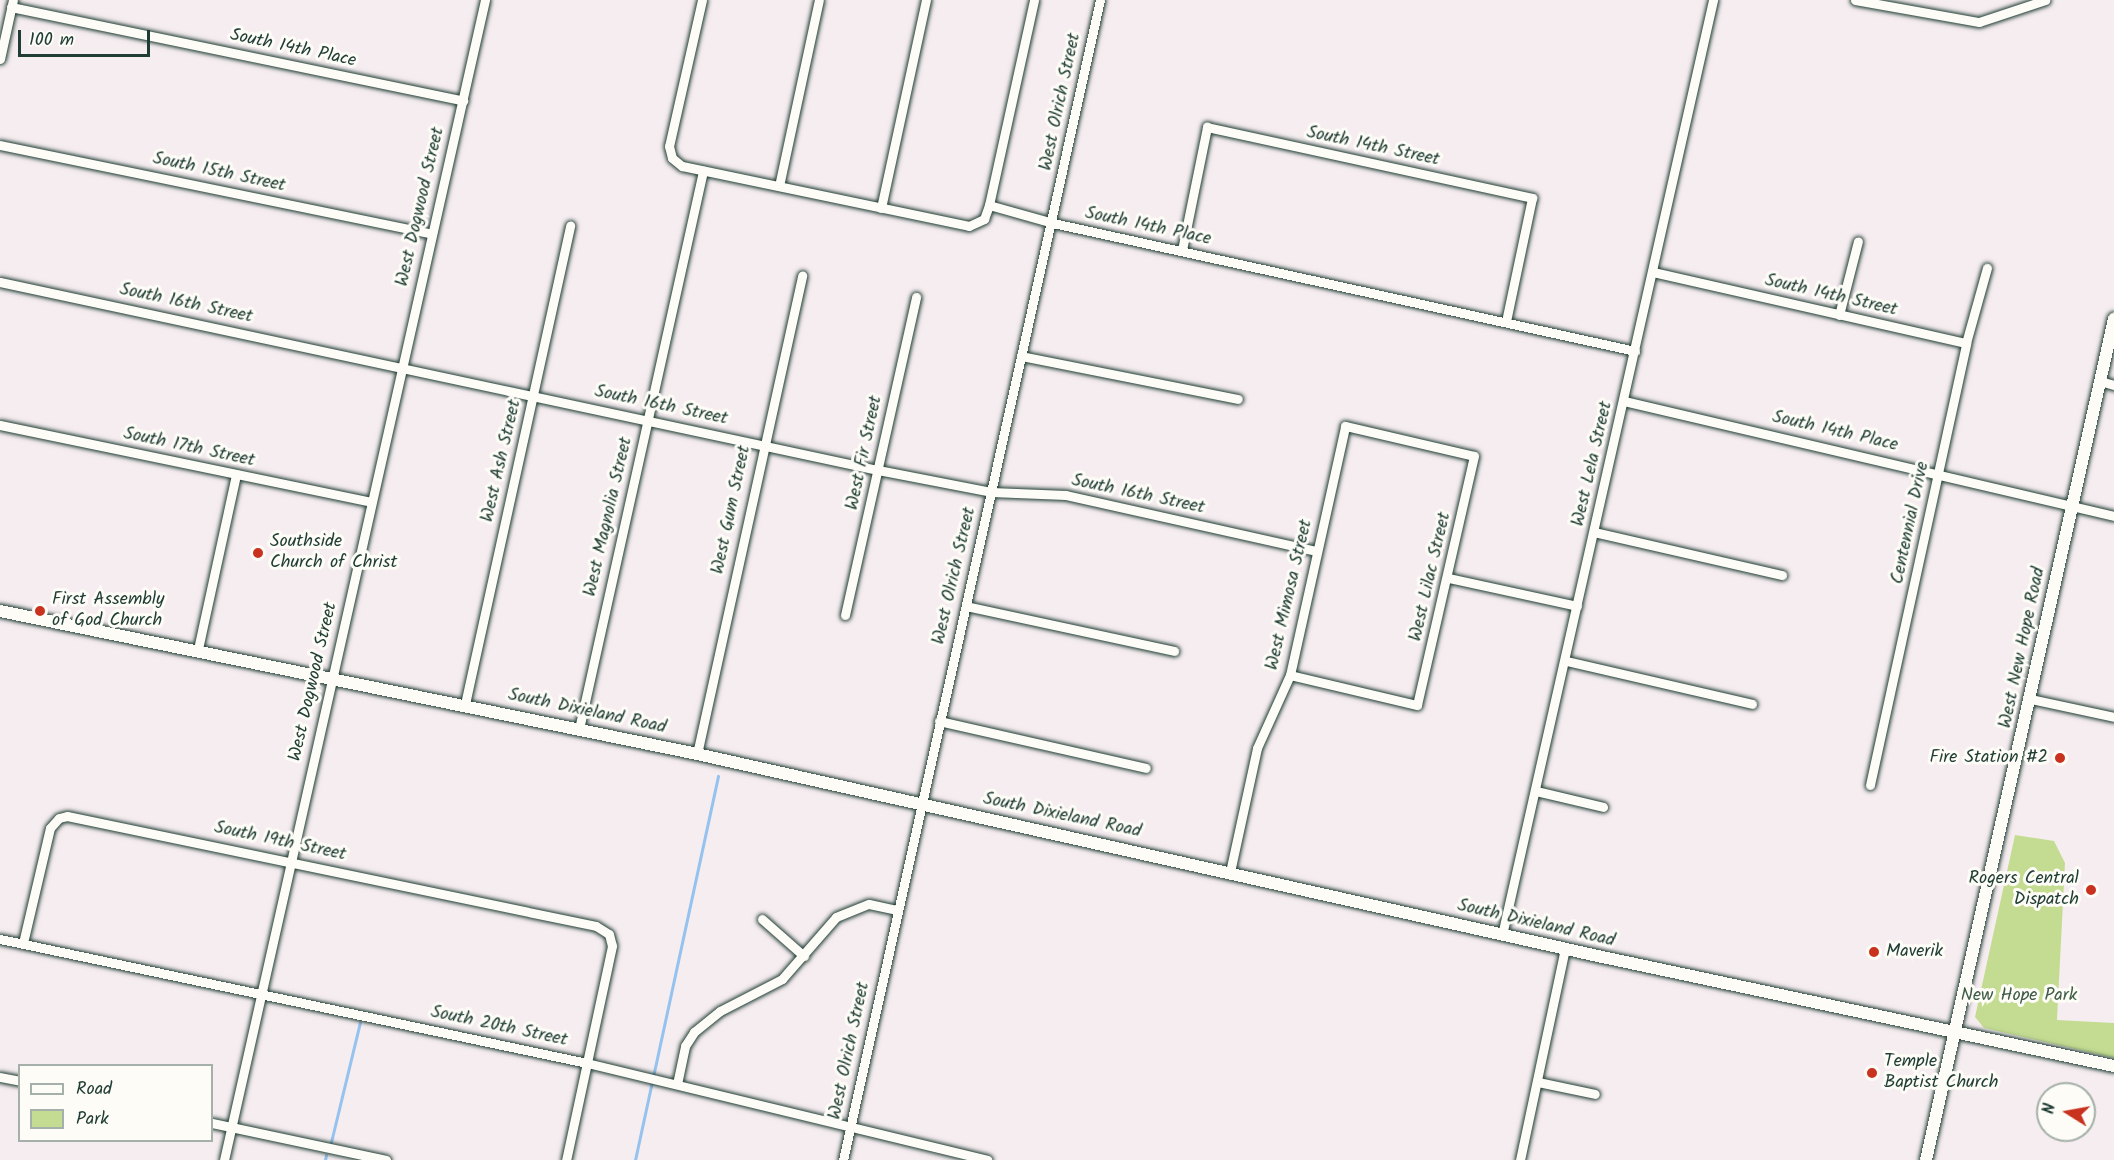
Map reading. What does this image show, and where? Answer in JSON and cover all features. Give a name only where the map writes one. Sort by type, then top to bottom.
[{"type":"main road","name":"West New Hope Road","points":[[1926,1160],[1956,1035],[2114,319]]},
{"type":"main road","name":"South Dixieland Road","points":[[0,611],[465,704],[1956,1035],[2114,1066]]},
{"type":"street","name":"West Dogwood Street","points":[[224,1160],[486,0]]},
{"type":"street","points":[[702,0],[670,140],[670,154],[678,164],[969,226],[984,219],[989,205],[1034,0]]},
{"type":"street","points":[[779,186],[819,0]]},
{"type":"street","points":[[881,208],[926,0]]},
{"type":"street","name":"West Olrich Street","points":[[843,1160],[920,804],[1053,223],[1100,0]]},
{"type":"street","name":"West Lela Street","points":[[1502,935],[1566,661],[1713,0]]},
{"type":"street","points":[[1855,0],[1979,22],[2045,0]]},
{"type":"street","name":"South 14th Place","points":[[12,4],[463,101]]},
{"type":"street","points":[[0,59],[12,4]]},
{"type":"street","name":"South 14th Street","points":[[1182,250],[1207,128],[1532,198],[1506,321]]},
{"type":"street","name":"South 15th Street","points":[[0,145],[432,234]]},
{"type":"street","name":"West Magnolia Street","points":[[579,729],[703,171]]},
{"type":"street","name":"South 14th Place","points":[[989,205],[1053,223],[1635,351]]},
{"type":"street","name":"West Ash Street","points":[[465,704],[570,225]]},
{"type":"street","points":[[1839,315],[1858,241]]},
{"type":"street","name":"Centennial Drive","points":[[1870,785],[1966,343],[1987,268]]},
{"type":"street","name":"South 14th Street","points":[[1653,273],[1966,343]]},
{"type":"street","name":"West Gum Street","points":[[697,754],[802,275]]},
{"type":"street","name":"South 16th Street","points":[[0,282],[878,470],[991,492],[1066,495],[1317,551]]},
{"type":"street","name":"West Fir Street","points":[[846,615],[916,297]]},
{"type":"street","points":[[1021,356],[1238,399]]},
{"type":"street","points":[[2100,381],[2114,385]]},
{"type":"street","name":"South 14th Place","points":[[1624,401],[1938,473],[2072,507]]},
{"type":"street","name":"South 17th Street","points":[[0,426],[371,502]]},
{"type":"street","name":"West Mimosa Street","points":[[1230,872],[1257,748],[1290,675],[1345,426],[1474,456]]},
{"type":"street","name":"West Lilac Street","points":[[1290,675],[1417,705],[1449,578],[1474,456]]},
{"type":"street","points":[[198,649],[236,474]]},
{"type":"street","points":[[2072,507],[2114,516]]},
{"type":"street","points":[[1594,532],[1782,575]]},
{"type":"street","points":[[1449,578],[1577,606]]},
{"type":"street","points":[[966,606],[1174,651]]},
{"type":"street","points":[[1566,661],[1752,704]]},
{"type":"street","points":[[2031,699],[2114,717]]},
{"type":"street","points":[[939,722],[1146,768]]},
{"type":"street","points":[[1536,791],[1603,807]]},
{"type":"street","name":"South 19th Street","points":[[23,943],[50,828],[59,818],[67,816],[291,861],[596,926],[609,934],[612,946],[588,1063]]},
{"type":"street","points":[[677,1084],[685,1046],[702,1023],[782,979],[836,916],[852,907],[869,904],[897,910]]},
{"type":"street","points":[[762,919],[804,956]]},
{"type":"street","name":"South 20th Street","points":[[0,939],[588,1063],[851,1124],[867,1133],[987,1160]]},
{"type":"street","points":[[1520,1160],[1565,949]]},
{"type":"street","points":[[567,1160],[588,1063]]},
{"type":"street","points":[[0,1077],[18,1081]]},
{"type":"street","points":[[1538,1083],[1595,1094]]},
{"type":"street","points":[[213,1123],[386,1160]]},
{"type":"green space","name":"New Hope Park","points":[[2015,835],[2054,841],[2065,863],[2057,1020],[2114,1023],[2114,1058],[1984,1028],[1975,1017]]},
{"type":"waterway","points":[[635,1160],[718,776]]},
{"type":"waterway","points":[[331,1142],[360,1022]]},
{"type":"waterway","points":[[325,1160],[326,1155]]},
{"type":"place","name":"Southside Church of Christ","points":[[258,553]]},
{"type":"place","name":"First Assembly of God Church","points":[[40,611]]},
{"type":"place","name":"Fire Station #2","points":[[2060,758]]},
{"type":"place","name":"Rogers Central Dispatch","points":[[2091,890]]},
{"type":"place","name":"Maverik","points":[[1874,952]]},
{"type":"place","name":"Temple Baptist Church","points":[[1872,1073]]}]
